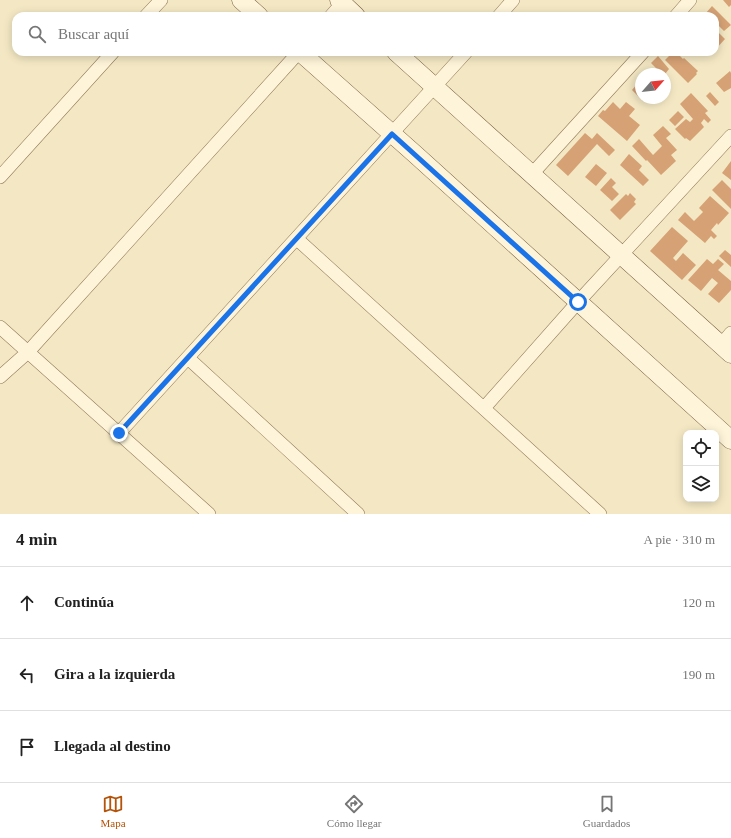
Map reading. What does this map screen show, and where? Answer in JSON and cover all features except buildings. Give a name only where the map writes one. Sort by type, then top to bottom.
[{"type":"main road","points":[[240,0],[254,12]]},
{"type":"main road","points":[[339,5],[350,12]]},
{"type":"main road","points":[[304,56],[731,440]]},
{"type":"main road","points":[[400,56],[622,256],[728,344]]},
{"type":"street","points":[[150,12],[160,0]]},
{"type":"street","points":[[502,12],[513,0]]},
{"type":"street","points":[[680,12],[690,0]]},
{"type":"street","points":[[0,177],[109,56]]},
{"type":"street","points":[[0,376],[28,352],[295,56]]},
{"type":"street","points":[[119,433],[462,56]]},
{"type":"street","points":[[532,174],[639,56]]},
{"type":"street","points":[[484,408],[578,302],[731,136]]},
{"type":"street","points":[[297,239],[600,514]]},
{"type":"street","points":[[0,327],[209,514]]},
{"type":"street","points":[[188,358],[358,514]]},
{"type":"route","points":[[119,433],[392,134],[416,154],[578,302]]}]
